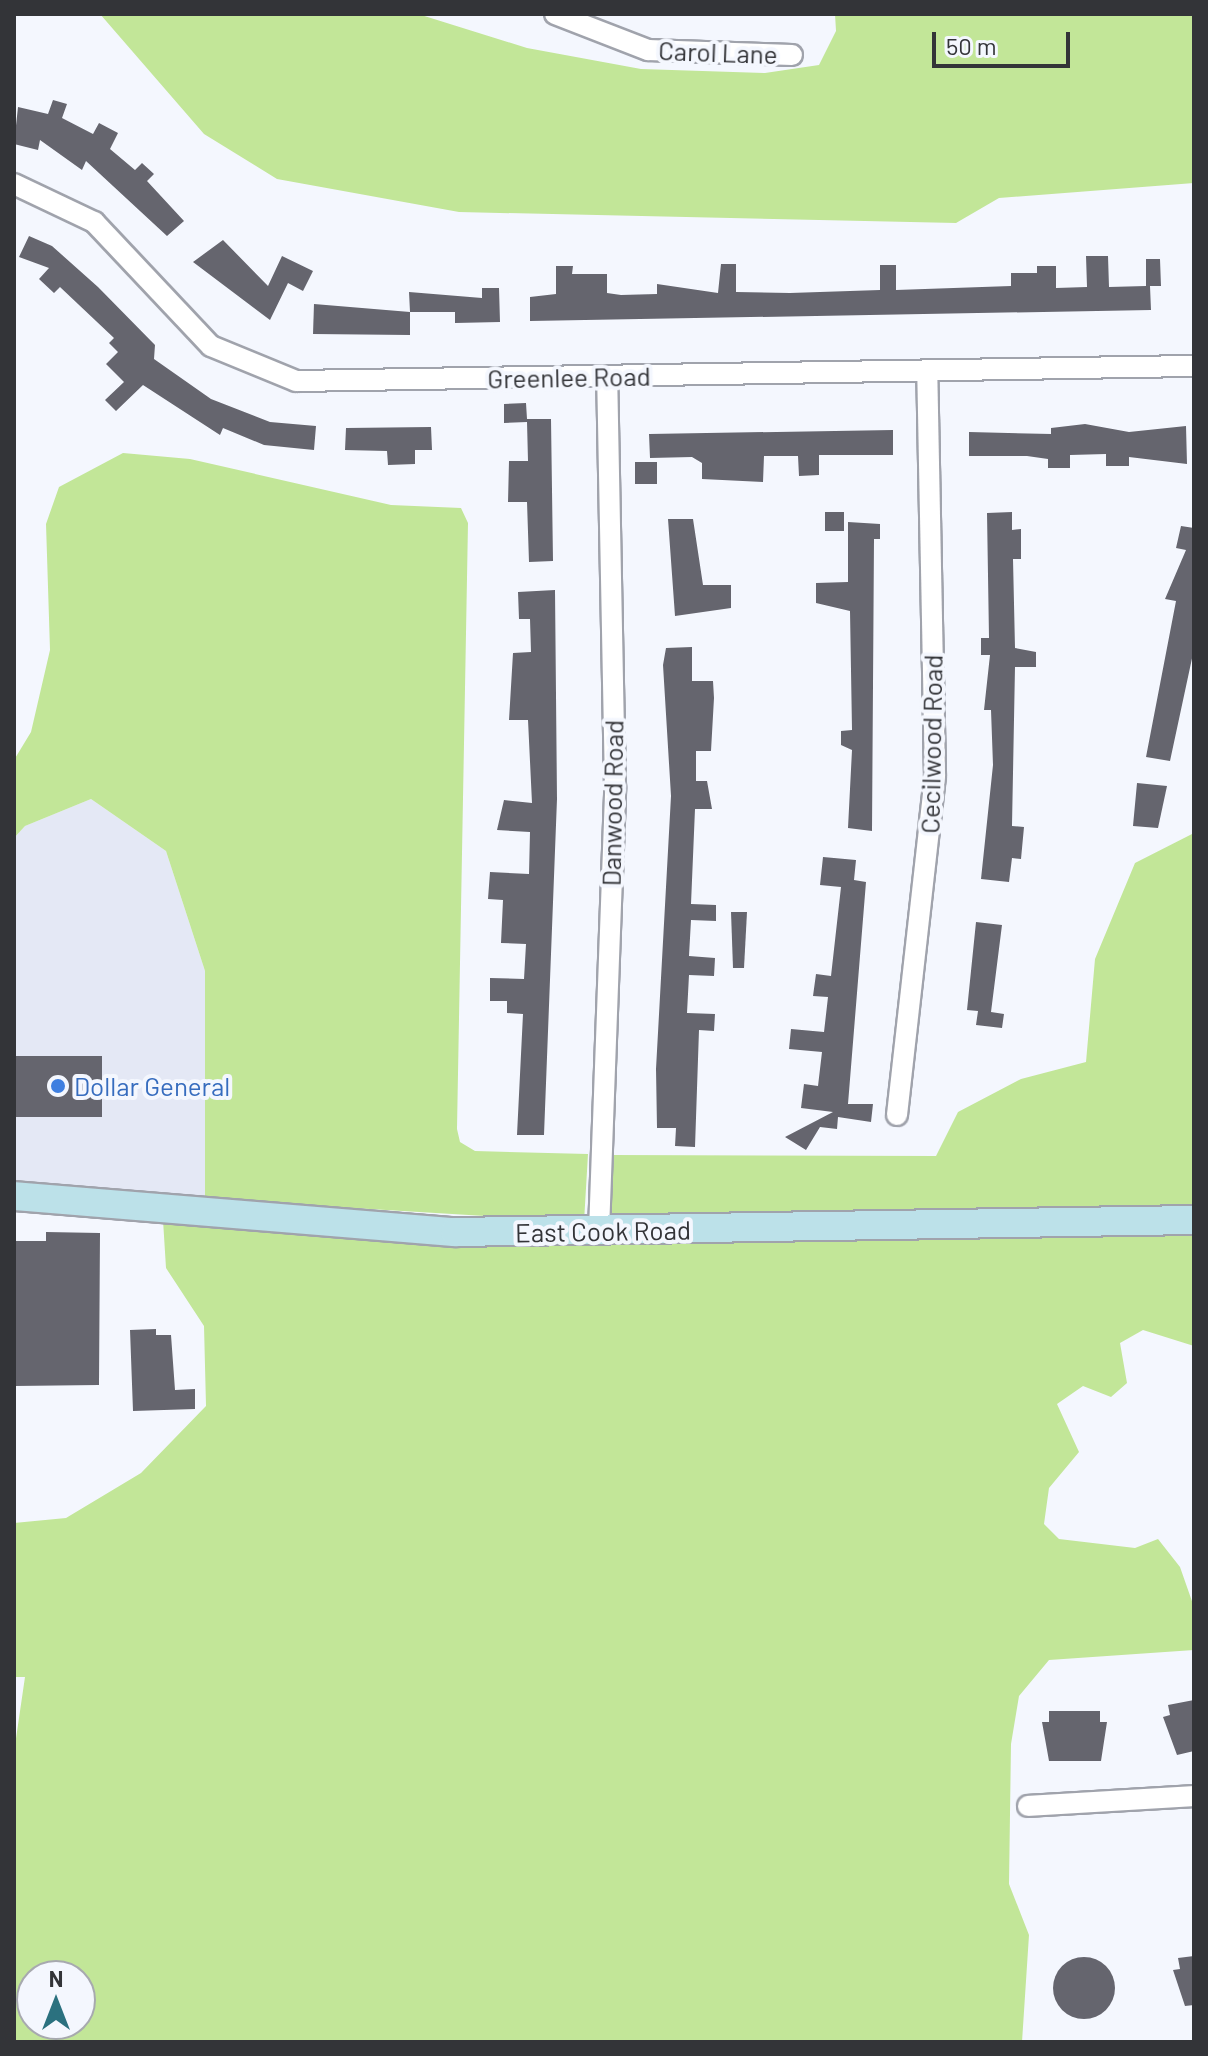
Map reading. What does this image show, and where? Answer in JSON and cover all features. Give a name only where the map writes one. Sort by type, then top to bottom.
[{"type":"main road","name":"East Cook Road","points":[[14,1196],[397,1230],[599,1231],[1194,1220]]},
{"type":"street","name":"Carol Lane","points":[[555,14],[648,50],[792,55]]},
{"type":"street","name":"Greenlee Road","points":[[14,184],[94,222],[211,346],[264,373],[333,382],[1194,366]]},
{"type":"street","name":"Cecilwood Road","points":[[897,1115],[935,776],[927,371]]},
{"type":"street","name":"Danwood Road","points":[[599,1231],[615,786],[607,376]]},
{"type":"street","points":[[1028,1806],[1194,1796]]},
{"type":"shaded area","points":[[91,799],[166,851],[205,971],[205,1199],[14,1180],[14,838],[25,826]]},
{"type":"green space","points":[[100,14],[418,14],[527,48],[641,69],[765,73],[819,65],[836,31],[835,14],[1194,14],[1194,183],[999,198],[956,223],[459,212],[277,179],[204,134]]},
{"type":"green space","points":[[123,453],[190,459],[391,505],[461,508],[468,523],[457,1129],[460,1142],[475,1151],[588,1154],[584,1222],[205,1199],[205,971],[166,851],[91,799],[25,826],[14,838],[14,760],[31,732],[50,650],[46,524],[59,487]]},
{"type":"green space","points":[[1194,833],[1194,1208],[610,1221],[611,1155],[936,1156],[958,1112],[1021,1079],[1086,1062],[1095,959],[1135,863]]},
{"type":"green space","points":[[163,1220],[445,1245],[1194,1232],[1194,1346],[1143,1330],[1120,1343],[1127,1383],[1111,1397],[1083,1386],[1057,1404],[1079,1452],[1049,1488],[1044,1524],[1059,1539],[1135,1548],[1158,1539],[1180,1567],[1194,1607],[1194,1650],[1049,1660],[1019,1696],[1011,1744],[1009,1884],[1029,1935],[1022,2042],[14,2042],[14,1752],[25,1677],[14,1677],[14,1523],[66,1518],[141,1473],[206,1406],[204,1326],[166,1268]]},
{"type":"building","points":[[53,100],[67,104],[62,118],[93,134],[99,123],[118,133],[110,149],[135,170],[142,163],[154,174],[147,181],[184,221],[167,236],[86,161],[82,170],[40,140],[38,150],[14,144],[18,107],[48,114]]},
{"type":"building","points":[[29,236],[52,246],[98,287],[155,345],[154,359],[211,399],[270,422],[316,426],[314,450],[264,445],[223,428],[220,435],[143,385],[116,411],[105,400],[124,382],[106,364],[118,352],[109,343],[114,338],[60,287],[54,293],[39,279],[49,268],[19,257]]},
{"type":"building","points":[[223,240],[268,286],[282,256],[313,271],[303,291],[288,283],[270,320],[193,262]]},
{"type":"building","points":[[1086,256],[1108,256],[1109,287],[1146,286],[1146,259],[1160,259],[1161,286],[1150,286],[1151,310],[530,321],[530,297],[556,294],[556,266],[573,266],[572,274],[607,274],[607,293],[621,295],[657,294],[657,284],[718,293],[721,264],[736,264],[736,292],[880,290],[880,265],[896,265],[896,290],[1011,286],[1011,273],[1037,273],[1037,266],[1056,266],[1056,288],[1087,287]]},
{"type":"building","points":[[482,288],[499,288],[500,322],[455,323],[455,312],[410,312],[409,292],[482,298]]},
{"type":"building","points":[[314,304],[410,312],[410,335],[313,334]]},
{"type":"building","points":[[526,403],[527,419],[551,419],[553,561],[529,562],[527,502],[508,502],[509,461],[528,461],[527,422],[504,423],[504,404]]},
{"type":"building","points":[[1085,424],[1129,432],[1186,426],[1187,464],[1129,457],[1129,466],[1106,466],[1106,454],[1070,455],[1070,468],[1048,468],[1048,459],[969,456],[969,432],[1051,434],[1051,428]]},
{"type":"building","points":[[431,427],[432,450],[415,450],[415,464],[388,465],[387,451],[345,450],[346,428]]},
{"type":"building","points":[[893,430],[893,455],[819,455],[819,475],[799,476],[798,456],[764,456],[763,482],[702,479],[702,463],[692,457],[650,458],[649,434]]},
{"type":"building","points":[[635,462],[657,462],[657,484],[635,484]]},
{"type":"building","points":[[825,512],[844,512],[844,531],[825,531]]},
{"type":"building","points":[[1012,512],[1012,530],[1021,529],[1021,559],[1013,559],[1015,648],[1036,652],[1036,667],[1015,667],[1012,826],[1024,827],[1021,859],[1012,858],[1009,882],[981,879],[993,765],[991,710],[984,710],[990,655],[981,655],[981,638],[989,638],[987,513]]},
{"type":"building","points":[[668,519],[693,519],[703,585],[731,585],[731,608],[675,616]]},
{"type":"building","points":[[848,522],[880,524],[880,539],[874,539],[872,831],[848,828],[852,750],[841,745],[841,731],[852,730],[850,611],[816,603],[816,583],[848,582]]},
{"type":"building","points":[[1181,526],[1194,528],[1194,649],[1170,761],[1146,757],[1176,601],[1165,599],[1186,550],[1176,548]]},
{"type":"building","points":[[555,590],[557,799],[544,1135],[517,1135],[523,1014],[507,1013],[507,1001],[490,1001],[490,978],[524,979],[526,944],[501,943],[503,900],[488,899],[490,872],[529,874],[530,832],[497,830],[504,800],[532,803],[528,720],[509,720],[513,653],[531,652],[530,619],[519,619],[518,592]]},
{"type":"building","points":[[692,647],[692,681],[713,681],[714,698],[711,751],[696,751],[696,781],[707,781],[712,809],[695,809],[691,904],[716,905],[716,921],[691,920],[689,956],[715,958],[714,976],[689,975],[687,1013],[715,1014],[714,1031],[699,1030],[695,1147],[675,1146],[676,1128],[657,1128],[656,1069],[671,796],[663,665],[666,648]]},
{"type":"building","points":[[1137,783],[1167,786],[1158,828],[1133,826]]},
{"type":"building","points":[[823,857],[856,860],[854,880],[866,882],[848,1104],[873,1104],[871,1122],[838,1117],[837,1129],[820,1127],[806,1150],[785,1137],[833,1112],[801,1108],[804,1084],[818,1086],[822,1052],[789,1049],[791,1029],[824,1032],[828,997],[813,996],[816,974],[831,976],[841,887],[820,885]]},
{"type":"building","points":[[731,912],[747,912],[744,968],[733,968]]},
{"type":"building","points":[[976,922],[1002,925],[991,1012],[1004,1014],[1002,1028],[976,1025],[978,1011],[967,1010]]},
{"type":"building","name":"Dollar General","points":[[14,1056],[102,1056],[102,1117],[14,1117]]},
{"type":"building","points":[[46,1232],[100,1233],[99,1385],[14,1386],[14,1241],[46,1241]]},
{"type":"building","points":[[156,1329],[156,1335],[171,1335],[175,1390],[195,1389],[195,1409],[133,1411],[130,1330]]},
{"type":"building","points":[[1194,1700],[1194,1751],[1177,1755],[1163,1717],[1170,1715],[1168,1705]]},
{"type":"building","points":[[1049,1711],[1100,1711],[1100,1722],[1107,1722],[1101,1761],[1049,1761],[1042,1722],[1049,1722]]},
{"type":"building","points":[[1194,1956],[1194,2005],[1185,2006],[1173,1970],[1180,1969],[1178,1958]]},
{"type":"building","points":[[1084,1957],[1096,1959],[1106,1966],[1113,1976],[1113,2000],[1106,2010],[1096,2017],[1084,2019],[1072,2017],[1062,2010],[1055,2000],[1053,1988],[1055,1976],[1062,1966],[1072,1959]]},
{"type":"place","name":"Dollar General","points":[[58,1086]]}]
